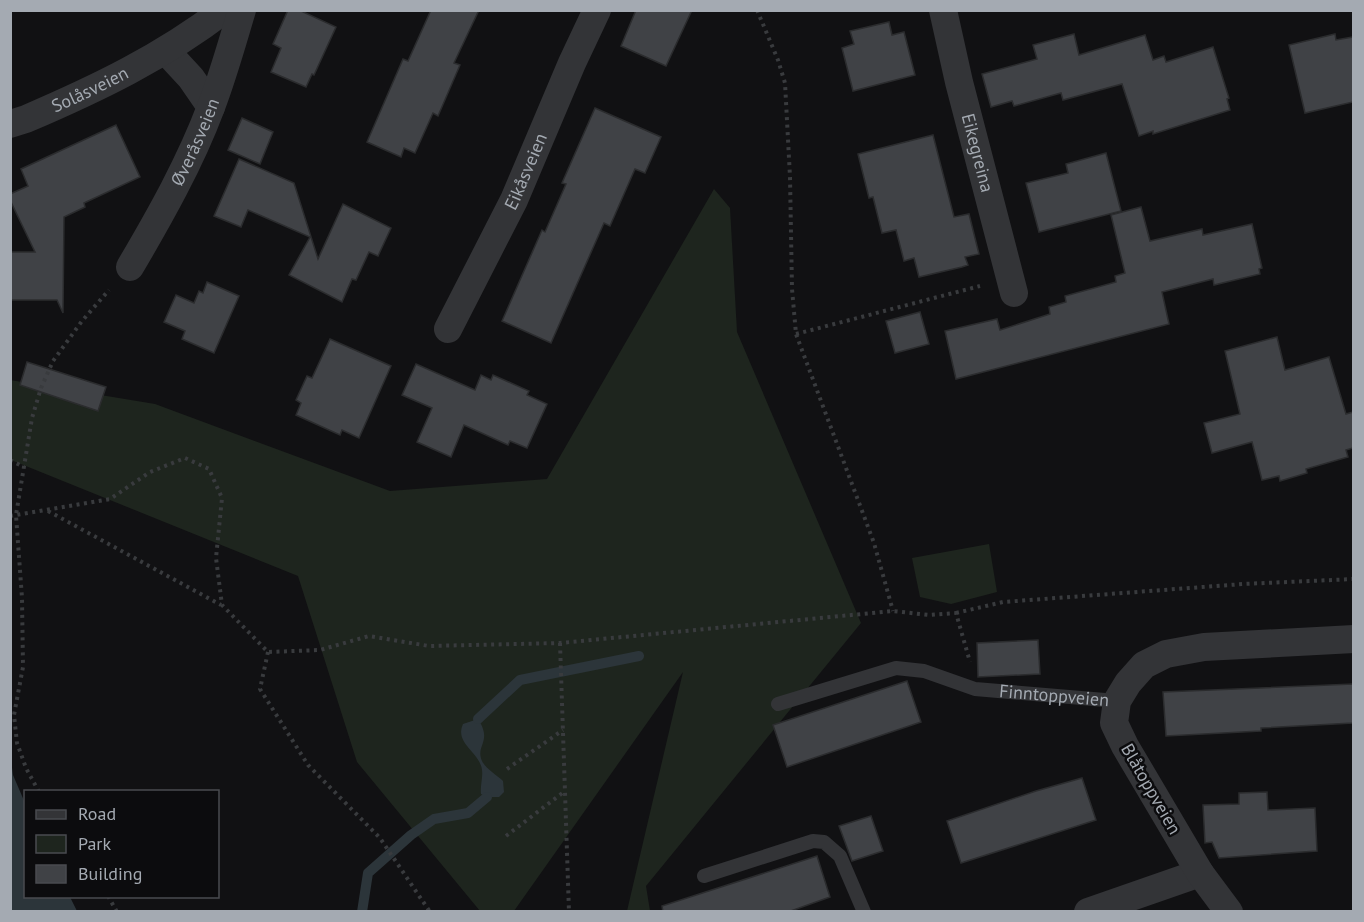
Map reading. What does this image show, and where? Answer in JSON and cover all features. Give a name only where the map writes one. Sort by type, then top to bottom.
[{"type":"street","name":"Solåsveien","points":[[10,124],[74,98],[132,70],[166,51],[224,10]]},
{"type":"street","name":"Øveråsveien","points":[[130,267],[168,202],[211,107],[242,10]]},
{"type":"street","name":"Eikåsveien","points":[[448,329],[514,200],[597,10]]},
{"type":"street","name":"Eikegreina","points":[[951,12],[959,82],[1012,286]]},
{"type":"street","points":[[166,51],[211,107]]},
{"type":"street","name":"Finntoppveien","points":[[1117,701],[1128,683],[1144,665],[1166,654],[1204,647],[1353,639]]},
{"type":"street","name":"Blåtoppveien","points":[[1117,701],[1114,723],[1125,746],[1200,873],[1229,912]]},
{"type":"street","points":[[1088,912],[1200,873]]},
{"type":"lane","name":"Finntoppveien","points":[[778,704],[896,668],[924,671],[975,689],[1117,701]]},
{"type":"lane","points":[[704,876],[813,841],[824,842],[840,856],[864,912]]},
{"type":"path","points":[[758,10],[785,83],[791,279],[796,334],[871,533],[893,611]]},
{"type":"path","points":[[38,790],[26,768],[17,743],[14,715],[23,667],[22,598],[16,515],[32,418],[41,388],[54,361],[82,321],[130,267]]},
{"type":"path","points":[[796,334],[1012,286]]},
{"type":"path","points":[[10,516],[110,499],[150,472],[184,458],[209,469],[222,498],[216,558],[222,605]]},
{"type":"path","points":[[10,460],[24,467]]},
{"type":"path","points":[[47,510],[222,605],[268,652],[320,650],[369,636],[429,646],[560,643],[893,611],[929,615],[956,613],[1003,602],[1243,584],[1353,579]]},
{"type":"path","points":[[956,613],[967,648],[975,689]]},
{"type":"path","points":[[560,643],[569,912]]},
{"type":"path","points":[[268,652],[260,689],[308,765],[380,838],[430,912]]},
{"type":"path","points":[[507,769],[564,729]]},
{"type":"path","points":[[506,837],[565,791]]},
{"type":"path","points":[[109,898],[117,912]]},
{"type":"green space","points":[[714,189],[730,208],[737,332],[861,623],[646,886],[650,911],[627,911],[683,672],[514,911],[480,911],[357,762],[298,576],[11,460],[10,380],[155,404],[390,491],[547,479]]},
{"type":"green space","points":[[989,544],[997,592],[951,604],[920,597],[912,558]]},
{"type":"shaded area","points":[[478,719],[484,733],[480,756],[482,761],[503,781],[504,792],[499,797],[487,797],[481,794],[480,764],[462,737],[463,724]]},
{"type":"shaded area","points":[[11,760],[13,775],[24,801],[24,898],[70,898],[77,911],[11,911]]},
{"type":"building","points":[[288,10],[299,10],[336,27],[306,87],[271,72],[281,48],[273,44]]},
{"type":"building","points":[[431,10],[479,10],[454,63],[460,65],[438,116],[433,113],[415,153],[404,148],[401,157],[367,142],[403,59],[408,61]]},
{"type":"building","points":[[636,10],[692,10],[666,66],[621,46]]},
{"type":"building","points":[[889,22],[892,35],[904,32],[915,75],[853,91],[842,48],[854,44],[850,31]]},
{"type":"building","points":[[1074,34],[1079,55],[1145,35],[1153,60],[1164,56],[1166,62],[1213,47],[1229,98],[1227,99],[1230,110],[1153,134],[1153,131],[1139,136],[1122,84],[1063,100],[1061,93],[1014,106],[1012,101],[991,107],[982,74],[1037,59],[1033,45]]},
{"type":"building","points":[[1335,34],[1336,40],[1353,37],[1353,102],[1305,113],[1289,45]]},
{"type":"building","points":[[595,108],[661,137],[645,173],[635,169],[610,226],[604,223],[551,343],[502,321],[542,230],[545,232],[566,184],[562,183]]},
{"type":"building","points":[[242,118],[273,132],[260,164],[228,150]]},
{"type":"building","points":[[116,125],[140,177],[84,203],[85,207],[64,217],[63,313],[57,300],[10,300],[10,252],[35,252],[10,200],[10,194],[28,186],[21,169]]},
{"type":"building","points":[[933,135],[954,217],[969,214],[979,254],[965,257],[968,265],[919,277],[914,258],[904,261],[896,230],[882,233],[873,197],[869,198],[858,154]]},
{"type":"building","points":[[1106,153],[1121,211],[1039,232],[1026,183],[1068,173],[1066,164]]},
{"type":"building","points":[[239,159],[294,183],[318,259],[343,204],[391,228],[378,256],[369,252],[356,280],[352,279],[342,302],[289,275],[310,237],[248,210],[241,227],[214,216]]},
{"type":"building","points":[[1141,207],[1150,241],[1202,229],[1203,235],[1252,224],[1262,268],[1259,269],[1260,274],[1214,285],[1213,279],[1162,292],[1169,324],[956,379],[945,331],[997,319],[1000,330],[1050,314],[1049,307],[1066,302],[1065,296],[1116,282],[1115,276],[1125,273],[1111,215]]},
{"type":"building","points":[[207,282],[239,296],[214,353],[182,339],[185,331],[164,322],[176,295],[194,303],[199,291],[203,293]]},
{"type":"building","points":[[920,312],[929,344],[895,353],[886,321]]},
{"type":"building","points":[[1277,337],[1285,370],[1329,357],[1346,414],[1353,412],[1353,448],[1346,450],[1348,457],[1306,469],[1307,473],[1280,481],[1279,476],[1262,480],[1252,442],[1212,453],[1204,423],[1240,414],[1225,351]]},
{"type":"building","points":[[330,339],[391,366],[359,438],[342,430],[340,435],[296,415],[301,403],[296,400],[307,376],[312,378]]},
{"type":"building","points":[[27,362],[106,387],[98,411],[20,385]]},
{"type":"building","points":[[416,364],[475,390],[481,375],[491,380],[493,375],[529,391],[527,395],[547,404],[527,448],[510,441],[508,445],[464,425],[451,457],[417,442],[432,408],[402,395]]},
{"type":"building","points":[[1038,640],[1040,674],[978,677],[977,643]]},
{"type":"building","points":[[907,681],[921,722],[787,767],[773,725]]},
{"type":"building","points":[[1353,684],[1353,723],[1166,736],[1163,692]]},
{"type":"building","points":[[1082,778],[1096,820],[961,863],[947,821]]},
{"type":"building","points":[[1267,792],[1268,810],[1315,808],[1317,851],[1219,858],[1212,842],[1205,843],[1203,805],[1239,804],[1239,793]]},
{"type":"building","points":[[871,816],[883,851],[852,861],[839,826]]},
{"type":"building","points":[[817,856],[830,897],[788,912],[663,912],[662,906]]},
{"type":"waterway","points":[[478,719],[520,680],[639,656]]},
{"type":"waterway","points":[[362,912],[368,873],[411,835],[434,819],[468,813],[487,797]]}]
